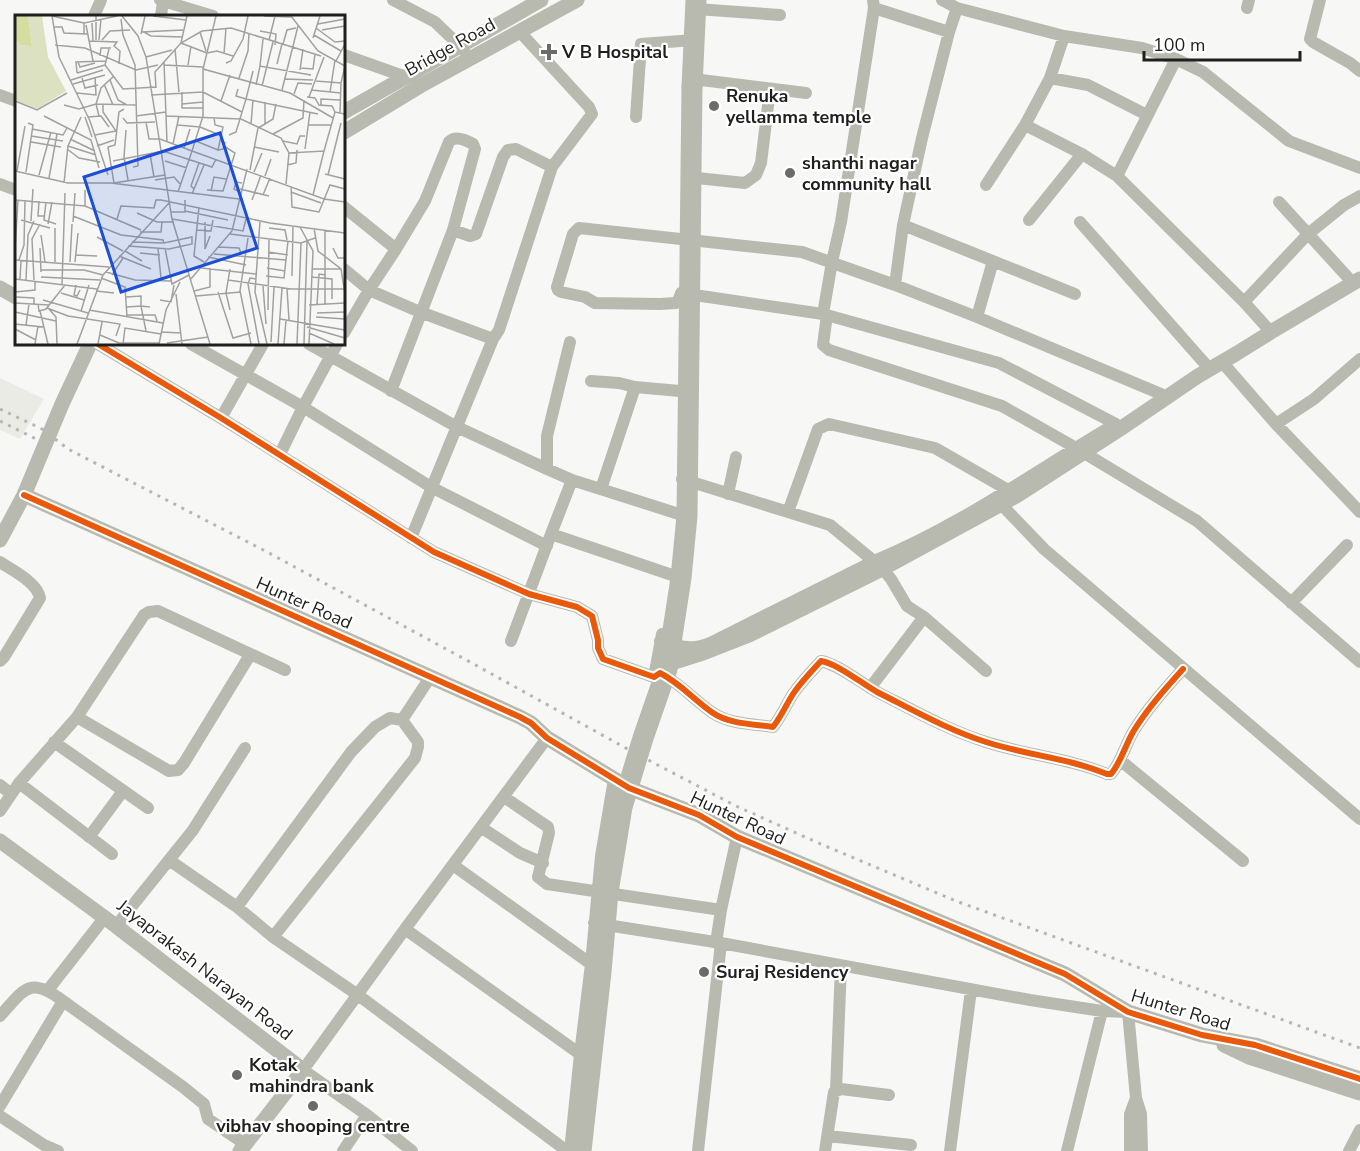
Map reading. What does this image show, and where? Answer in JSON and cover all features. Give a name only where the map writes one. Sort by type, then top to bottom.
[{"type":"highway","points":[[581,1151],[608,892],[622,807],[661,670],[681,578],[687,516],[693,67],[696,5]]},
{"type":"street","points":[[94,15],[101,0]]},
{"type":"street","points":[[393,0],[435,22],[465,53]]},
{"type":"street","name":"Bridge Road","points":[[347,121],[420,86],[541,0]]},
{"type":"street","name":"Bridge Road","points":[[347,121],[406,76],[519,31],[577,0]]},
{"type":"street","points":[[942,0],[957,8],[1065,36],[1142,48],[1176,59],[1203,72],[1289,141],[1360,168]]},
{"type":"street","points":[[1320,0],[1310,39],[1360,71]]},
{"type":"street","points":[[162,1],[210,15]]},
{"type":"street","points":[[949,32],[874,4],[844,201],[832,262],[822,345],[829,350],[1002,405],[1076,448],[1197,521],[1360,662]]},
{"type":"street","points":[[696,5],[780,15]]},
{"type":"street","points":[[895,285],[903,225],[922,138],[957,8]]},
{"type":"street","points":[[411,538],[493,339],[499,330],[552,167],[592,114],[589,107],[519,31]]},
{"type":"street","points":[[986,185],[1025,125],[1050,78],[1065,36]]},
{"type":"street","points":[[636,117],[641,44],[693,67],[771,89],[806,93]]},
{"type":"street","points":[[345,55],[406,76]]},
{"type":"street","points":[[1117,176],[1176,59]]},
{"type":"street","points":[[693,67],[687,74],[685,88],[680,239],[678,478],[682,514],[675,576],[660,641],[660,672],[714,714],[727,719],[772,727],[807,675],[821,661],[829,663],[870,688],[939,723],[987,742],[1111,774],[1146,712],[1183,669]]},
{"type":"street","points":[[1050,78],[1088,85],[1147,115]]},
{"type":"street","points":[[682,176],[746,183],[756,175],[761,163],[771,89]]},
{"type":"street","points":[[0,95],[15,101]]},
{"type":"street","points":[[1025,125],[1082,154],[1117,176],[1244,302],[1271,332]]},
{"type":"street","points":[[345,331],[425,201],[452,139],[456,138],[473,144],[475,150],[453,230],[391,391]]},
{"type":"street","points":[[453,230],[470,236],[476,234],[503,157],[508,150],[516,149],[552,167]]},
{"type":"street","points":[[1029,220],[1082,154]]},
{"type":"street","points":[[0,184],[15,190]]},
{"type":"street","points":[[1244,302],[1308,234],[1344,205],[1360,196]]},
{"type":"street","points":[[100,345],[280,454],[434,552],[529,594],[581,609],[592,616],[598,648],[603,659],[661,670],[749,634],[884,568],[1018,495],[1198,376],[1356,281],[1279,202]]},
{"type":"street","points":[[345,208],[396,249]]},
{"type":"street","points":[[1080,222],[1207,366]]},
{"type":"street","points":[[903,225],[1075,294]]},
{"type":"street","points":[[681,292],[676,303],[596,303],[585,297],[561,292],[557,287],[573,234],[579,228],[802,252],[977,317],[1161,394]]},
{"type":"street","points":[[977,317],[993,261]]},
{"type":"street","points":[[345,270],[369,290],[493,339]]},
{"type":"street","points":[[0,288],[15,296]]},
{"type":"street","points":[[681,292],[825,314],[999,363],[1116,423]]},
{"type":"street","points":[[547,469],[547,436],[570,342]]},
{"type":"street","points":[[0,540],[24,495],[90,345]]},
{"type":"street","points":[[192,345],[303,407],[431,487],[549,540],[675,576]]},
{"type":"street","points":[[221,418],[262,345]]},
{"type":"street","points":[[311,345],[457,428],[547,469],[572,480],[682,514]]},
{"type":"street","points":[[280,454],[336,345]]},
{"type":"street","points":[[660,641],[689,648],[701,646],[899,550],[1043,470],[1235,347],[1249,346]]},
{"type":"street","points":[[1276,424],[1314,399],[1360,358]]},
{"type":"street","points":[[1228,359],[1276,424],[1360,512]]},
{"type":"street","points":[[591,381],[619,382],[635,387],[680,391]]},
{"type":"street","points":[[601,489],[635,387]]},
{"type":"street","points":[[788,512],[818,429],[828,423],[935,448],[1008,490]]},
{"type":"street","points":[[728,494],[736,456]]},
{"type":"street","points":[[678,478],[830,525],[881,567],[907,606],[924,617],[986,671]]},
{"type":"street","points":[[511,641],[572,480]]},
{"type":"street","name":"Hunter Road","points":[[24,495],[431,676],[531,723],[547,738],[629,788],[699,815],[737,837],[1065,974],[1133,1014],[1202,1035],[1249,1057],[1360,1093]]},
{"type":"street","points":[[996,498],[1044,549],[1360,819]]},
{"type":"street","points":[[1291,603],[1347,545]]},
{"type":"street","points":[[0,562],[34,585],[39,591],[39,598],[0,661]]},
{"type":"street","points":[[0,811],[20,783],[77,717],[144,615],[149,612],[158,611],[285,670]]},
{"type":"street","points":[[870,688],[924,617]]},
{"type":"street","points":[[77,717],[169,771],[178,770],[250,655]]},
{"type":"street","points":[[402,720],[431,676]]},
{"type":"street","points":[[237,907],[351,752],[375,727],[390,718],[402,720],[418,742],[415,758],[273,937]]},
{"type":"street","points":[[0,1016],[23,991],[33,987],[48,990],[190,1092],[204,1104],[208,1119],[242,1148],[303,1070],[547,738]]},
{"type":"street","points":[[54,742],[148,808]]},
{"type":"street","points":[[48,990],[169,860],[193,830],[245,748]]},
{"type":"street","points":[[1120,760],[1243,861]]},
{"type":"street","points":[[568,1151],[591,964],[601,856],[614,779]]},
{"type":"street","points":[[20,783],[112,854]]},
{"type":"street","points":[[0,785],[12,794]]},
{"type":"street","points":[[89,837],[123,791]]},
{"type":"street","points":[[504,797],[548,827],[549,833],[538,877],[547,884],[721,910]]},
{"type":"street","points":[[482,828],[520,852],[543,863]]},
{"type":"street","points":[[698,1151],[721,910],[737,837]]},
{"type":"street","name":"Jayaprakash Narayan Road","points":[[0,841],[111,922],[303,1070]]},
{"type":"street","points":[[169,860],[237,907],[273,937],[358,995],[568,1151]]},
{"type":"street","points":[[453,865],[591,964]]},
{"type":"street","points":[[594,923],[719,943],[1030,1000],[1133,1014],[1136,1098],[1141,1114],[1142,1151]]},
{"type":"street","points":[[405,929],[579,1054]]},
{"type":"street","points":[[825,1151],[836,1090],[841,966]]},
{"type":"street","points":[[950,1151],[971,990]]},
{"type":"street","points":[[0,1106],[63,1001]]},
{"type":"street","points":[[1067,1151],[1102,1011]]},
{"type":"street","name":"Hunter Road","points":[[1202,1035],[1256,1045],[1360,1079]]},
{"type":"street","points":[[303,1070],[367,1115],[412,1151]]},
{"type":"street","points":[[836,1090],[889,1095]]},
{"type":"street","points":[[1130,1151],[1130,1114],[1136,1098]]},
{"type":"street","points":[[342,1151],[367,1115]]},
{"type":"street","points":[[0,1116],[44,1145],[58,1151]]},
{"type":"street","points":[[1349,1151],[1360,1130]]},
{"type":"street","points":[[828,1136],[911,1145]]},
{"type":"shaded area","points":[[0,378],[44,399],[20,439],[0,430]]},
{"type":"railway","points":[[0,409],[42,429],[68,449],[269,553],[736,806],[956,901],[1360,1048]]},
{"type":"railway","points":[[0,421],[36,439]]},
{"type":"cycle path","points":[[100,345],[221,418],[434,552],[529,594],[577,607],[592,616],[598,648],[603,659],[654,677],[660,673],[719,717],[773,727],[790,698],[821,661],[835,666],[917,713],[972,737],[1111,774],[1138,724],[1183,669]]},
{"type":"cycle path","points":[[24,495],[520,717],[531,723],[547,738],[629,788],[699,815],[737,837],[1065,974],[1128,1012],[1202,1035],[1255,1045],[1360,1079]]},
{"type":"place","name":"V B Hospital","points":[[549,52]]},
{"type":"place","name":"Renuka yellamma temple","points":[[714,106]]},
{"type":"place","name":"shanthi nagar community hall","points":[[790,173]]},
{"type":"place","name":"Suraj Residency","points":[[704,972]]},
{"type":"place","name":"Kotak mahindra bank","points":[[237,1075]]},
{"type":"place","name":"vibhav shooping centre","points":[[313,1106]]}]
